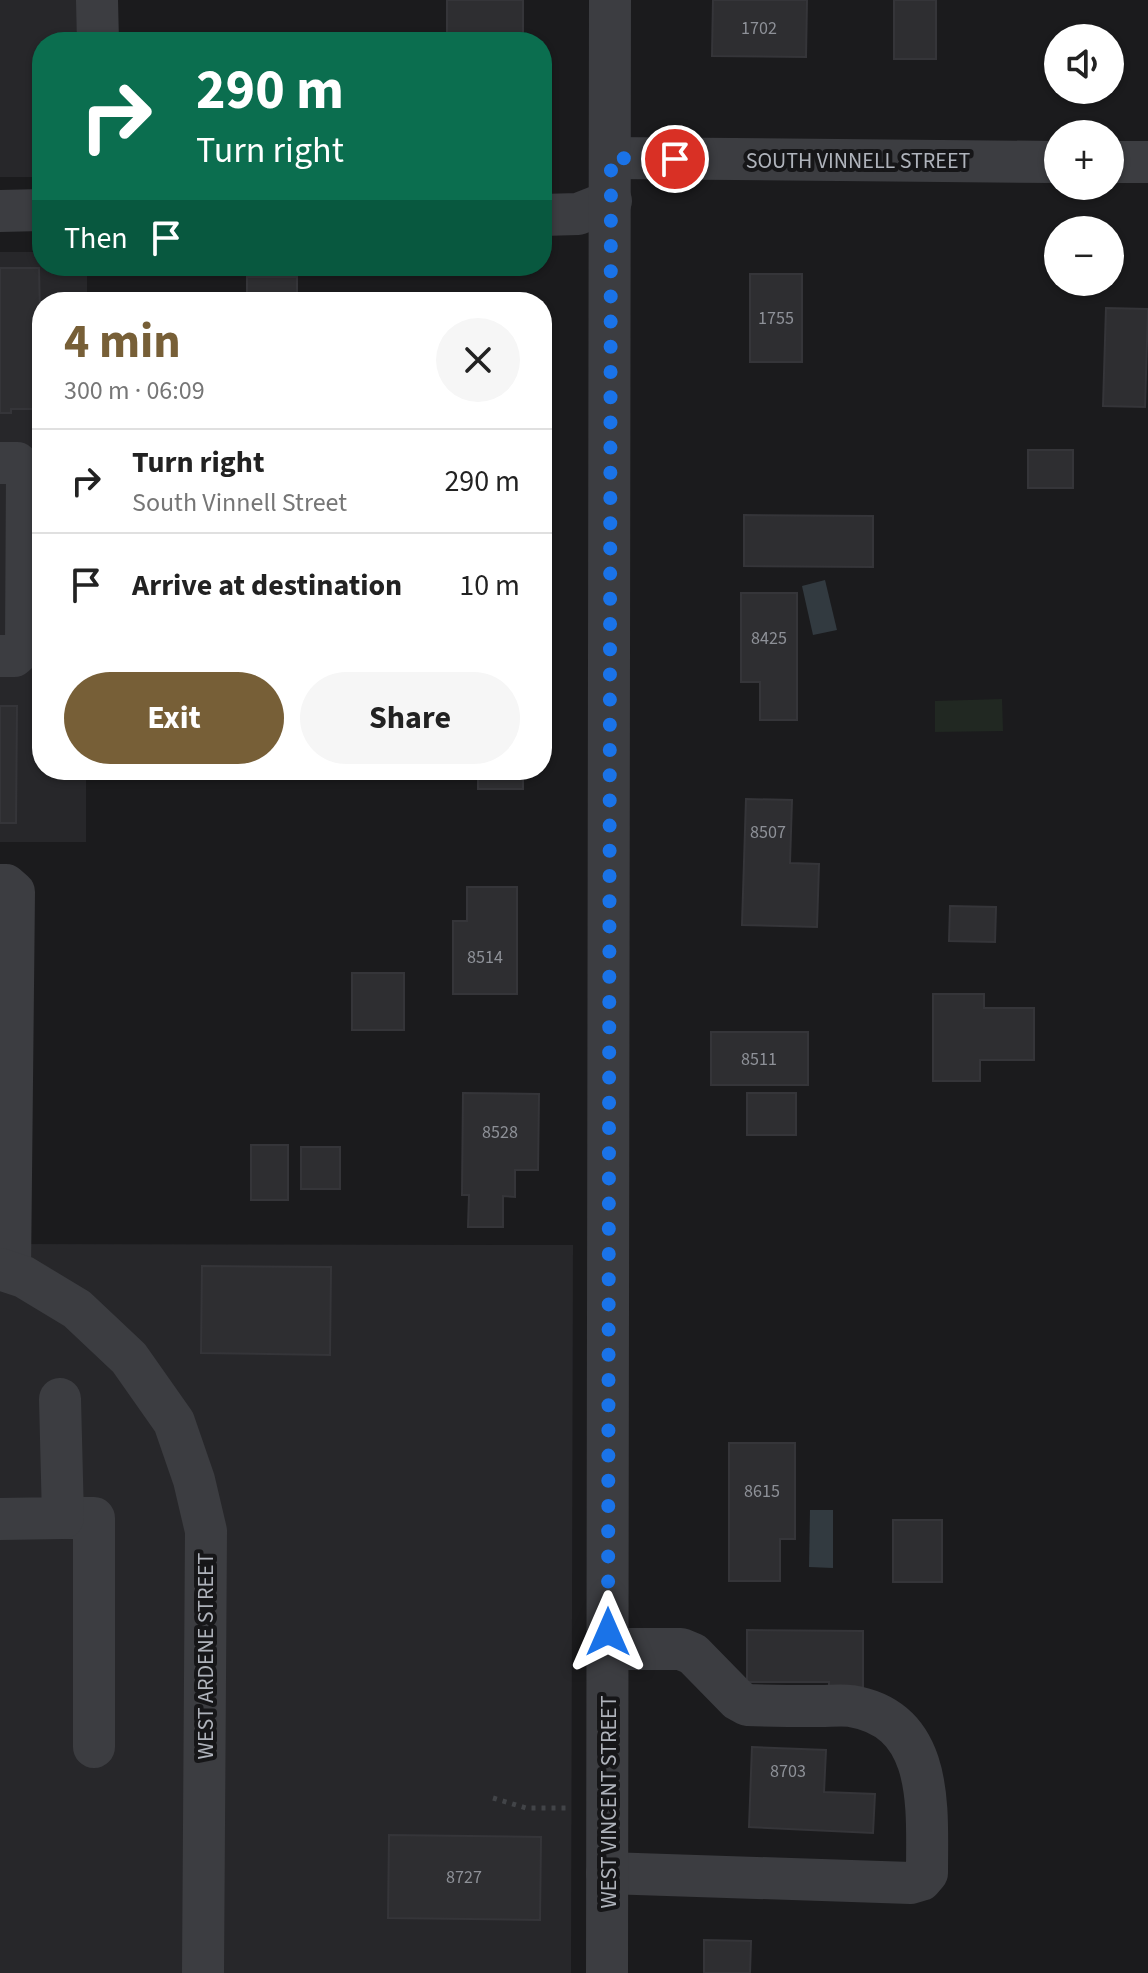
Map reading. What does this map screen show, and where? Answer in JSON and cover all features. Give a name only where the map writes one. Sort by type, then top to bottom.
[{"type":"street","points":[[97,0],[98,32]]},
{"type":"street","name":"WEST VINCENT STREET","points":[[607,1973],[610,0]]},
{"type":"street","name":"SOUTH VINNELL STREET","points":[[611,158],[1044,162]]},
{"type":"street","points":[[1124,162],[1148,162]]},
{"type":"street","points":[[552,215],[578,214],[611,201]]},
{"type":"street","points":[[0,211],[32,210]]},
{"type":"street","points":[[0,463],[17,463],[27,472],[27,488],[26,645],[14,656],[0,656]]},
{"type":"street","points":[[0,885],[14,892],[5,1270]]},
{"type":"street","name":"WEST ARDENE STREET","points":[[5,1270],[77,1309],[129,1358],[174,1422],[194,1480],[206,1531],[203,1973]]},
{"type":"street","points":[[60,1399],[63,1518]]},
{"type":"street","points":[[0,1519],[94,1518],[94,1747]]},
{"type":"street","points":[[607,1873],[911,1883],[921,1880],[927,1873],[927,1809],[920,1767],[910,1742],[898,1728],[852,1706],[747,1705],[738,1700],[693,1654],[681,1649],[608,1649]]},
{"type":"path","points":[[493,1798],[526,1808],[607,1808]]},
{"type":"shaded area","points":[[0,0],[114,0],[114,32],[32,32],[32,177],[0,177]]},
{"type":"shaded area","points":[[0,252],[32,252],[32,276],[87,276],[87,292],[32,292],[32,780],[86,780],[86,842],[0,842]]},
{"type":"shaded area","points":[[825,580],[837,630],[813,635],[802,586]]},
{"type":"shaded area","points":[[1002,699],[1003,731],[935,732],[935,701]]},
{"type":"shaded area","points":[[0,1244],[573,1245],[571,1973],[0,1973]]},
{"type":"shaded area","points":[[810,1510],[833,1510],[833,1568],[809,1567]]},
{"type":"building","points":[[447,0],[523,0],[523,32],[447,32]]},
{"type":"building","points":[[713,0],[807,0],[806,57],[712,56]]},
{"type":"building","points":[[894,0],[936,0],[936,59],[894,59]]},
{"type":"building","points":[[0,268],[32,268],[32,276],[39,276],[40,292],[32,292],[32,409],[11,409],[11,413],[0,413]]},
{"type":"building","points":[[750,274],[802,274],[802,362],[750,362]]},
{"type":"building","points":[[247,277],[297,277],[297,292],[247,292]]},
{"type":"building","points":[[1106,308],[1148,309],[1145,407],[1103,406]]},
{"type":"building","points":[[1028,450],[1073,450],[1073,488],[1028,488]]},
{"type":"building","points":[[744,515],[873,516],[873,567],[744,566]]},
{"type":"building","points":[[741,593],[797,593],[797,720],[760,720],[760,682],[741,682]]},
{"type":"building","points":[[0,706],[17,706],[16,823],[0,823]]},
{"type":"building","points":[[478,780],[523,780],[523,789],[478,789]]},
{"type":"building","points":[[746,799],[792,800],[790,863],[819,864],[817,927],[742,925]]},
{"type":"building","points":[[467,887],[517,887],[517,994],[453,994],[453,921],[467,921]]},
{"type":"building","points":[[950,906],[996,907],[995,942],[949,941]]},
{"type":"building","points":[[352,973],[404,973],[404,1030],[352,1030]]},
{"type":"building","points":[[933,994],[984,994],[984,1008],[1034,1008],[1034,1060],[980,1060],[980,1081],[933,1081]]},
{"type":"building","points":[[711,1032],[808,1032],[808,1085],[711,1085]]},
{"type":"building","points":[[463,1093],[539,1094],[538,1170],[515,1170],[515,1197],[503,1196],[503,1227],[468,1227],[469,1195],[462,1195]]},
{"type":"building","points":[[747,1093],[796,1093],[796,1135],[747,1135]]},
{"type":"building","points":[[251,1145],[288,1145],[288,1200],[251,1200]]},
{"type":"building","points":[[301,1147],[340,1147],[340,1189],[301,1189]]},
{"type":"building","points":[[202,1266],[331,1267],[330,1355],[201,1353]]},
{"type":"building","points":[[729,1443],[795,1443],[795,1539],[780,1539],[780,1581],[729,1581]]},
{"type":"building","points":[[893,1520],[942,1520],[942,1582],[893,1582]]},
{"type":"building","points":[[747,1630],[863,1631],[863,1692],[829,1692],[829,1682],[747,1682]]},
{"type":"building","points":[[752,1747],[826,1750],[824,1792],[875,1794],[873,1833],[749,1827]]},
{"type":"building","points":[[389,1835],[541,1837],[540,1920],[388,1918]]},
{"type":"building","points":[[704,1940],[751,1941],[750,1973],[704,1973]]},
{"type":"route","points":[[608,1632],[611,158],[675,159]]}]
